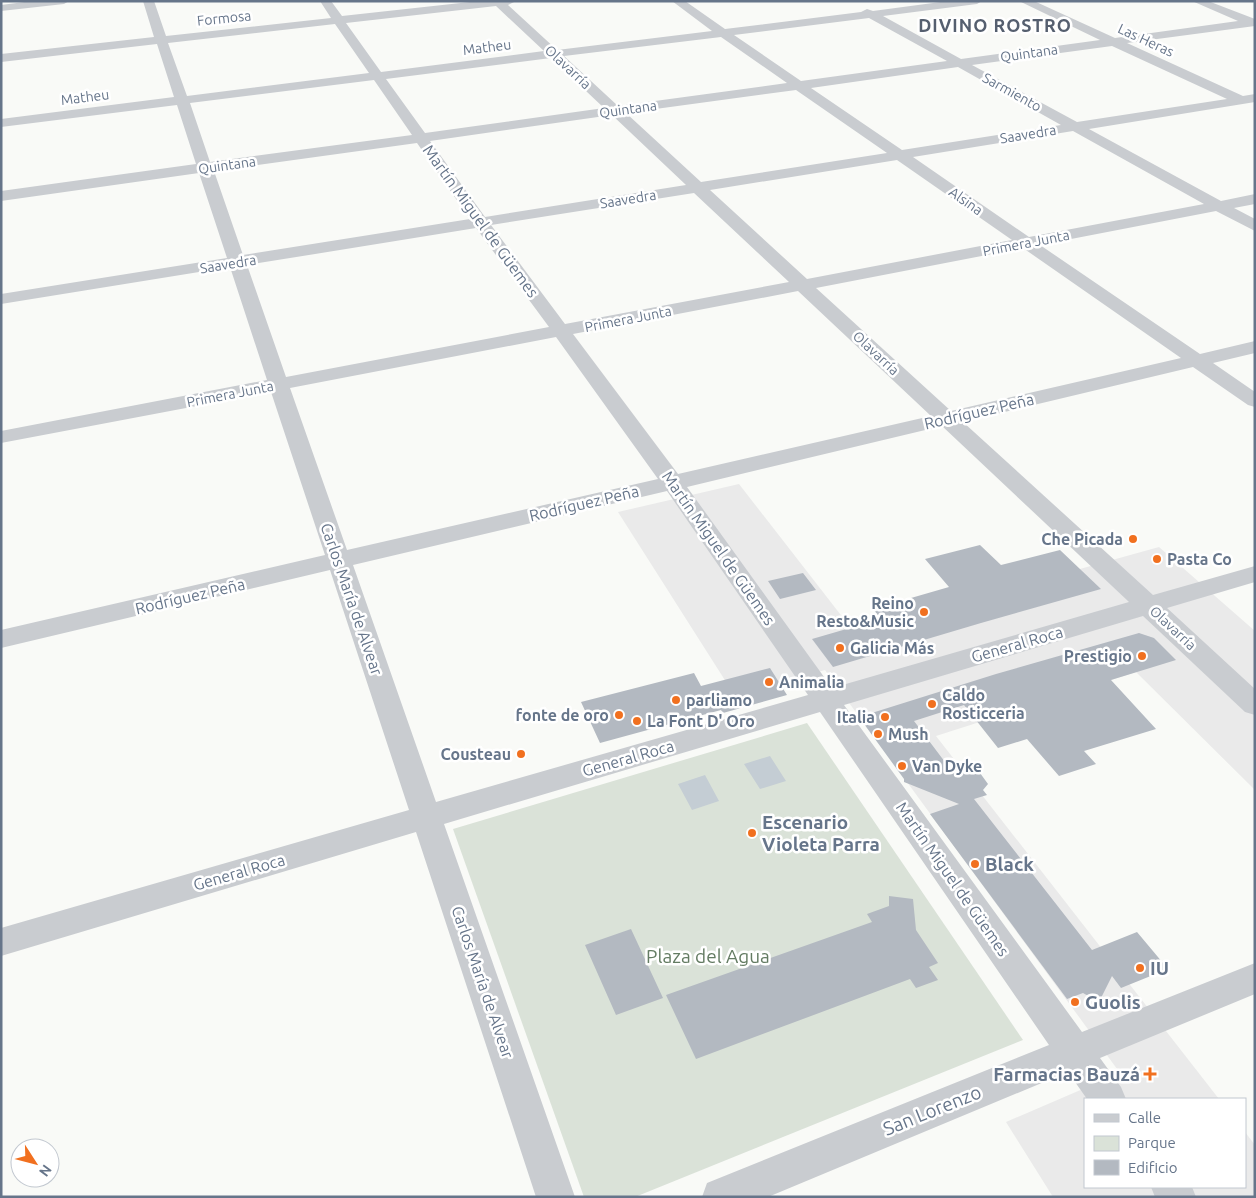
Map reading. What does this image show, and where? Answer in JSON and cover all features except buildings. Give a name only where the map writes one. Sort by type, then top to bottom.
[{"type":"street","points":[[1,8],[64,1]]},
{"type":"street","name":"Carlos María de Alvear","points":[[148,1],[556,1197]]},
{"type":"street","name":"Martín Miguel de Güemes","points":[[325,1],[481,223],[672,482],[1107,1098]]},
{"type":"street","name":"Alsina","points":[[677,1],[1255,401]]},
{"type":"street","name":"Sarmiento","points":[[847,1],[1255,226]]},
{"type":"street","name":"Matheu","points":[[1,123],[977,1]]},
{"type":"street","name":"Las Heras","points":[[1024,1],[1112,42],[1250,102]]},
{"type":"street","points":[[1197,1],[1253,23]]},
{"type":"street","name":"Formosa","points":[[1,58],[502,2]]},
{"type":"street","name":"Olavarría","points":[[502,2],[615,111],[1255,704]]},
{"type":"street","name":"Quintana","points":[[1,196],[1253,23]]},
{"type":"street","name":"Saavedra","points":[[1,299],[1075,127],[1250,102]]},
{"type":"street","name":"Primera Junta","points":[[1,437],[1255,199]]},
{"type":"street","name":"Rodríguez Peña","points":[[1,639],[1255,347]]},
{"type":"street","name":"General Roca","points":[[1,942],[1255,574]]},
{"type":"street","name":"San Lorenzo","points":[[721,1197],[1255,978]]},
{"type":"shaded area","points":[[739,484],[854,632],[1159,547],[1255,631],[1255,790],[1136,672],[936,736],[1218,1098],[1084,1098],[1084,1188],[1246,1188],[1246,1133],[1255,1145],[1255,1197],[1053,1197],[1006,1122],[1120,1073],[825,670],[735,696],[618,512]]},
{"type":"shaded area","points":[[770,756],[786,781],[760,789],[744,764]]},
{"type":"shaded area","points":[[705,775],[719,801],[692,810],[678,784]]},
{"type":"green space","name":"Plaza del Agua","points":[[807,723],[1023,1040],[635,1197],[584,1197],[453,829]]},
{"type":"place","name":"Che Picada","points":[[1133,539]]},
{"type":"place","name":"Pasta Co","points":[[1157,559]]},
{"type":"place","name":"Reino Resto&Music","points":[[924,612]]},
{"type":"place","name":"Galicia Más","points":[[840,648]]},
{"type":"place","name":"Prestigio","points":[[1142,656]]},
{"type":"place","name":"Animalia","points":[[769,682]]},
{"type":"place","name":"parliamo","points":[[676,700]]},
{"type":"place","name":"Caldo Rosticceria","points":[[932,704]]},
{"type":"place","name":"fonte de oro","points":[[619,715]]},
{"type":"place","name":"Italia","points":[[885,717]]},
{"type":"place","name":"La Font D' Oro","points":[[637,721]]},
{"type":"place","name":"Mush","points":[[878,734]]},
{"type":"place","name":"Cousteau","points":[[521,754]]},
{"type":"place","name":"Van Dyke","points":[[902,766]]},
{"type":"place","name":"Escenario Violeta Parra","points":[[752,833]]},
{"type":"place","name":"Black","points":[[975,864]]},
{"type":"place","name":"IU","points":[[1140,968]]},
{"type":"place","name":"Guolis","points":[[1075,1002]]},
{"type":"place","name":"Farmacias Bauzá","points":[[1150,1074]]},
{"type":"district","name":"DIVINO ROSTRO","points":[[995,26]]}]
